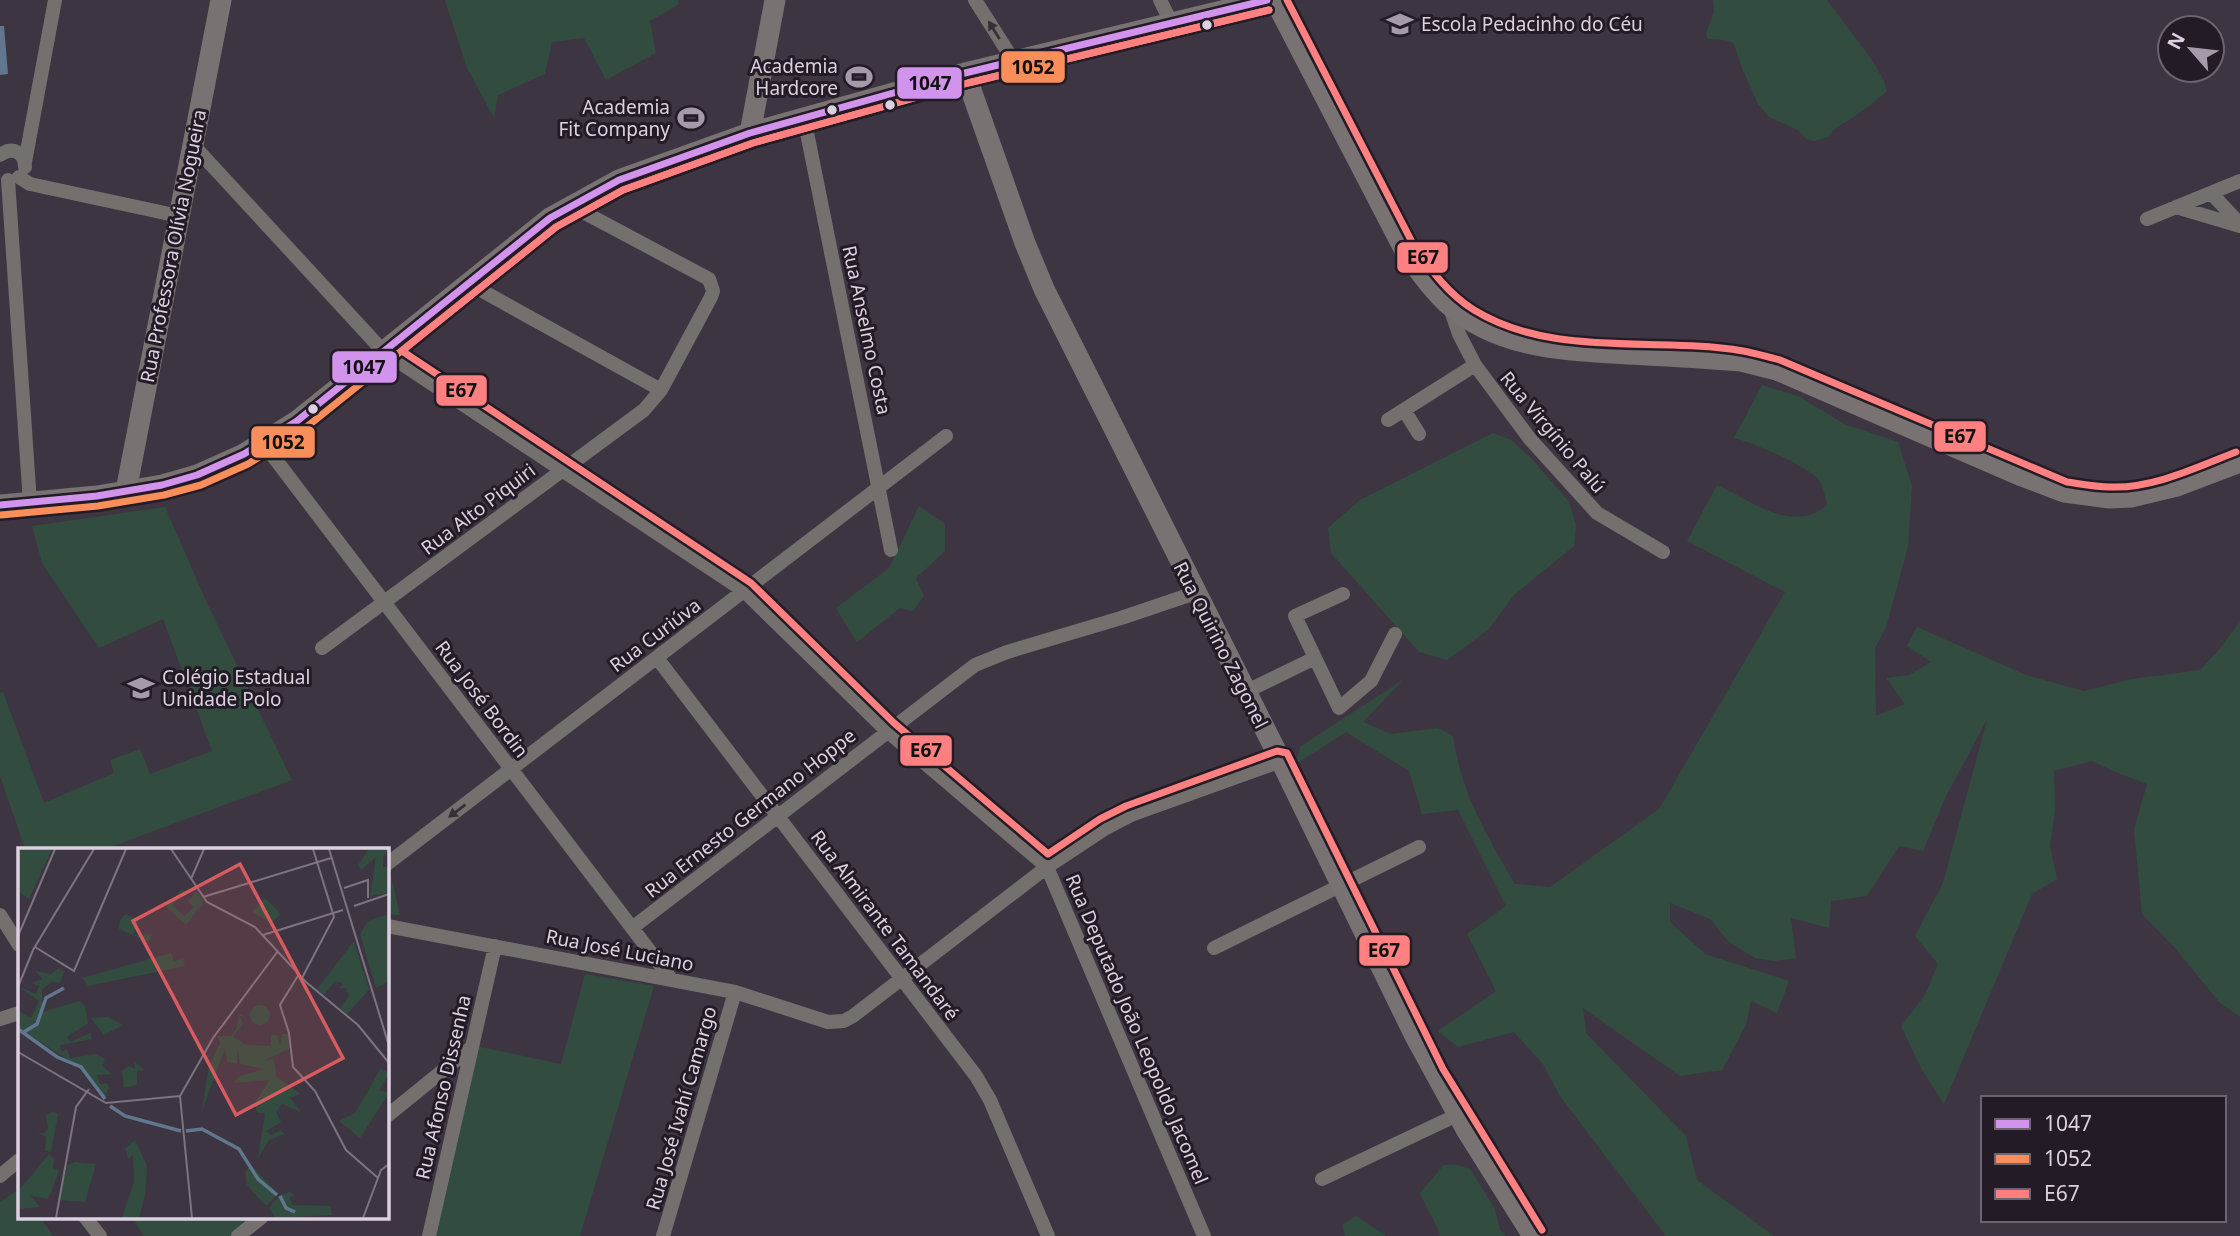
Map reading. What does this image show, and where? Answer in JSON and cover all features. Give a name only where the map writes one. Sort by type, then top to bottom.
[{"type":"street","points":[[7,180],[24,171],[55,0]]},
{"type":"street","name":"Rua Professora Olívia Nogueira","points":[[126,491],[221,0]]},
{"type":"street","points":[[750,133],[775,0]]},
{"type":"street","points":[[975,0],[1013,61]]},
{"type":"street","points":[[1160,0],[1171,22]]},
{"type":"street","points":[[0,505],[126,491],[189,478],[220,466],[297,421],[528,233],[570,205],[628,176],[750,133],[965,73],[1268,0]]},
{"type":"street","points":[[1275,0],[1404,249],[1425,279],[1449,304],[1466,317],[1508,338],[1556,350],[1741,361],[1759,365],[2064,492],[2110,498],[2132,497],[2177,486],[2240,462]]},
{"type":"street","name":"Rua Quirino Zagonel","points":[[965,73],[1044,289],[1281,761],[1396,1000],[1457,1115],[1533,1236]]},
{"type":"street","name":"Rua Anselmo Costa","points":[[804,118],[891,550]]},
{"type":"street","points":[[1,154],[31,125]]},
{"type":"street","name":"Rua Deputado João Leopoldo Jacomel","points":[[193,145],[384,352],[744,591],[887,732],[1046,867],[1205,1236]]},
{"type":"street","points":[[1,154],[16,151],[25,162]]},
{"type":"street","points":[[7,180],[179,216]]},
{"type":"street","points":[[7,180],[30,503]]},
{"type":"street","points":[[2147,219],[2240,181]]},
{"type":"street","points":[[2211,193],[2240,225]]},
{"type":"street","name":"Rua Alto Piquiri","points":[[322,648],[644,410],[661,390],[711,297],[713,292],[709,279],[570,205]]},
{"type":"street","points":[[2176,207],[2240,225]]},
{"type":"street","points":[[468,283],[661,390]]},
{"type":"street","name":"Rua Virgínio Palú","points":[[1449,304],[1459,334],[1475,365],[1511,416],[1590,506],[1608,520],[1663,552]]},
{"type":"street","points":[[1388,420],[1475,365]]},
{"type":"street","points":[[1404,410],[1419,434]]},
{"type":"street","name":"Rua Curiúva","points":[[388,863],[946,436]]},
{"type":"street","name":"Rua José Bordin","points":[[263,443],[671,979]]},
{"type":"street","name":"Rua Ernesto Germano Hoppe","points":[[632,928],[960,675],[984,661],[1195,593]]},
{"type":"street","points":[[1343,594],[1294,616],[1339,708],[1371,681],[1395,634]]},
{"type":"street","name":"Rua Almirante Tamandaré","points":[[657,658],[985,1089],[1048,1236]]},
{"type":"street","points":[[1245,692],[1315,658]]},
{"type":"street","points":[[902,978],[1046,867],[1106,828],[1131,815],[1281,761]]},
{"type":"street","points":[[1214,948],[1419,847]]},
{"type":"street","points":[[0,915],[18,943]]},
{"type":"street","name":"Rua José Luciano","points":[[388,926],[735,992],[828,1022],[844,1021],[902,978]]},
{"type":"street","name":"Rua Afonso Dissenha","points":[[429,1236],[495,946]]},
{"type":"street","name":"Rua José Ivahí Camargo","points":[[663,1236],[735,992]]},
{"type":"street","points":[[0,1018],[18,1013]]},
{"type":"street","points":[[388,1115],[472,1047]]},
{"type":"street","points":[[1322,1179],[1457,1115]]},
{"type":"street","points":[[0,1176],[18,1161]]},
{"type":"street","points":[[86,1218],[100,1236]]},
{"type":"street","points":[[238,1236],[261,1218]]},
{"type":"green space","points":[[445,0],[678,0],[679,4],[650,21],[656,53],[606,80],[584,38],[552,42],[545,74],[498,95],[494,118],[467,68]]},
{"type":"green space","points":[[1713,0],[1827,0],[1872,60],[1887,91],[1837,127],[1828,137],[1815,141],[1806,139],[1798,130],[1769,117],[1758,104],[1734,44],[1707,38],[1706,33],[1714,12]]},
{"type":"green space","points":[[1762,385],[1800,397],[1844,424],[1898,442],[1912,486],[1908,547],[1886,627],[1875,648],[1876,716],[1905,704],[1886,678],[1909,675],[1931,662],[1907,646],[1917,627],[2026,675],[2084,691],[2132,679],[2200,670],[2240,622],[2240,1017],[2219,1002],[2176,949],[2142,914],[2134,829],[2147,784],[2092,761],[2054,771],[2055,811],[2050,846],[2057,879],[2032,894],[1944,1104],[1921,1068],[1901,1026],[1925,995],[1938,964],[1915,936],[1943,883],[1987,720],[1946,796],[1923,851],[1899,846],[1867,896],[1831,901],[1829,928],[1791,918],[1796,958],[1774,961],[1755,958],[1728,941],[1710,919],[1670,903],[1670,922],[1705,954],[1789,981],[1777,1013],[1751,1001],[1746,1025],[1722,1070],[1680,1076],[1583,1008],[1586,1033],[1686,1136],[1697,1180],[1774,1236],[1666,1236],[1560,1096],[1543,1064],[1514,1032],[1458,1047],[1438,1031],[1496,991],[1467,934],[1506,906],[1458,810],[1422,814],[1409,771],[1346,732],[1296,764],[1300,747],[1404,679],[1363,722],[1391,734],[1438,728],[1453,736],[1468,795],[1515,884],[1550,887],[1659,809],[1785,592],[1687,541],[1717,485],[1757,506],[1786,516],[1800,517],[1827,505],[1822,485],[1812,474],[1779,455],[1734,438]]},
{"type":"green space","points":[[1493,433],[1511,440],[1532,459],[1569,502],[1576,525],[1574,546],[1514,595],[1488,630],[1447,660],[1419,652],[1331,553],[1328,528],[1360,500]]},
{"type":"green space","points":[[919,506],[945,524],[945,551],[916,578],[924,596],[913,611],[900,608],[857,642],[836,608],[889,568]]},
{"type":"green space","name":"Colégio Estadual Unidade Polo","points":[[165,507],[206,601],[292,780],[108,848],[25,848],[0,776],[0,693],[3,692],[44,803],[114,773],[110,760],[140,749],[150,774],[212,751],[163,619],[99,648],[42,563],[32,526]]},
{"type":"green space","points":[[390,872],[400,915],[388,914]]},
{"type":"green space","points":[[585,974],[654,986],[580,1236],[435,1236],[476,1046],[561,1064]]},
{"type":"green space","points":[[1444,1165],[1470,1169],[1495,1209],[1500,1230],[1506,1236],[1440,1236],[1420,1193]]},
{"type":"green space","points":[[18,1190],[18,1218],[41,1218],[53,1236],[0,1236],[0,1202]]},
{"type":"green space","points":[[1356,1216],[1385,1236],[1345,1236],[1342,1225]]},
{"type":"green space","points":[[139,1218],[249,1218],[231,1236],[144,1236],[135,1223]]},
{"type":"water","points":[[0,26],[4,26],[8,74],[0,75]]},
{"type":"transit line","name":"1047","points":[[0,505],[97,496],[162,485],[197,475],[244,454],[297,421],[550,218],[619,180],[750,133],[965,73],[1267,0]]},
{"type":"transit line","name":"E67","points":[[1287,0],[1413,244],[1448,289],[1474,310],[1505,325],[1537,335],[1571,341],[1709,347],[1743,351],[1780,360],[2067,482],[2126,487],[2174,476],[2236,452]]},
{"type":"transit line","name":"1052","points":[[1,515],[98,506],[164,495],[201,485],[248,464],[304,429],[556,227],[623,190],[753,143],[968,83],[1269,10]]},
{"type":"transit line","name":"E67","points":[[1269,10],[968,83],[753,143],[623,190],[556,227],[402,351],[751,583],[894,723],[1048,854],[1100,819],[1126,806],[1277,751],[1287,753],[1443,1069],[1542,1230]]},
{"type":"place","name":"Escola Pedacinho do Céu","points":[[1400,24]]},
{"type":"place","name":"Academia Hardcore","points":[[859,77]]},
{"type":"place","name":"Academia Fit Company","points":[[691,118]]},
{"type":"place","name":"Colégio Estadual Unidade Polo","points":[[141,688]]}]
